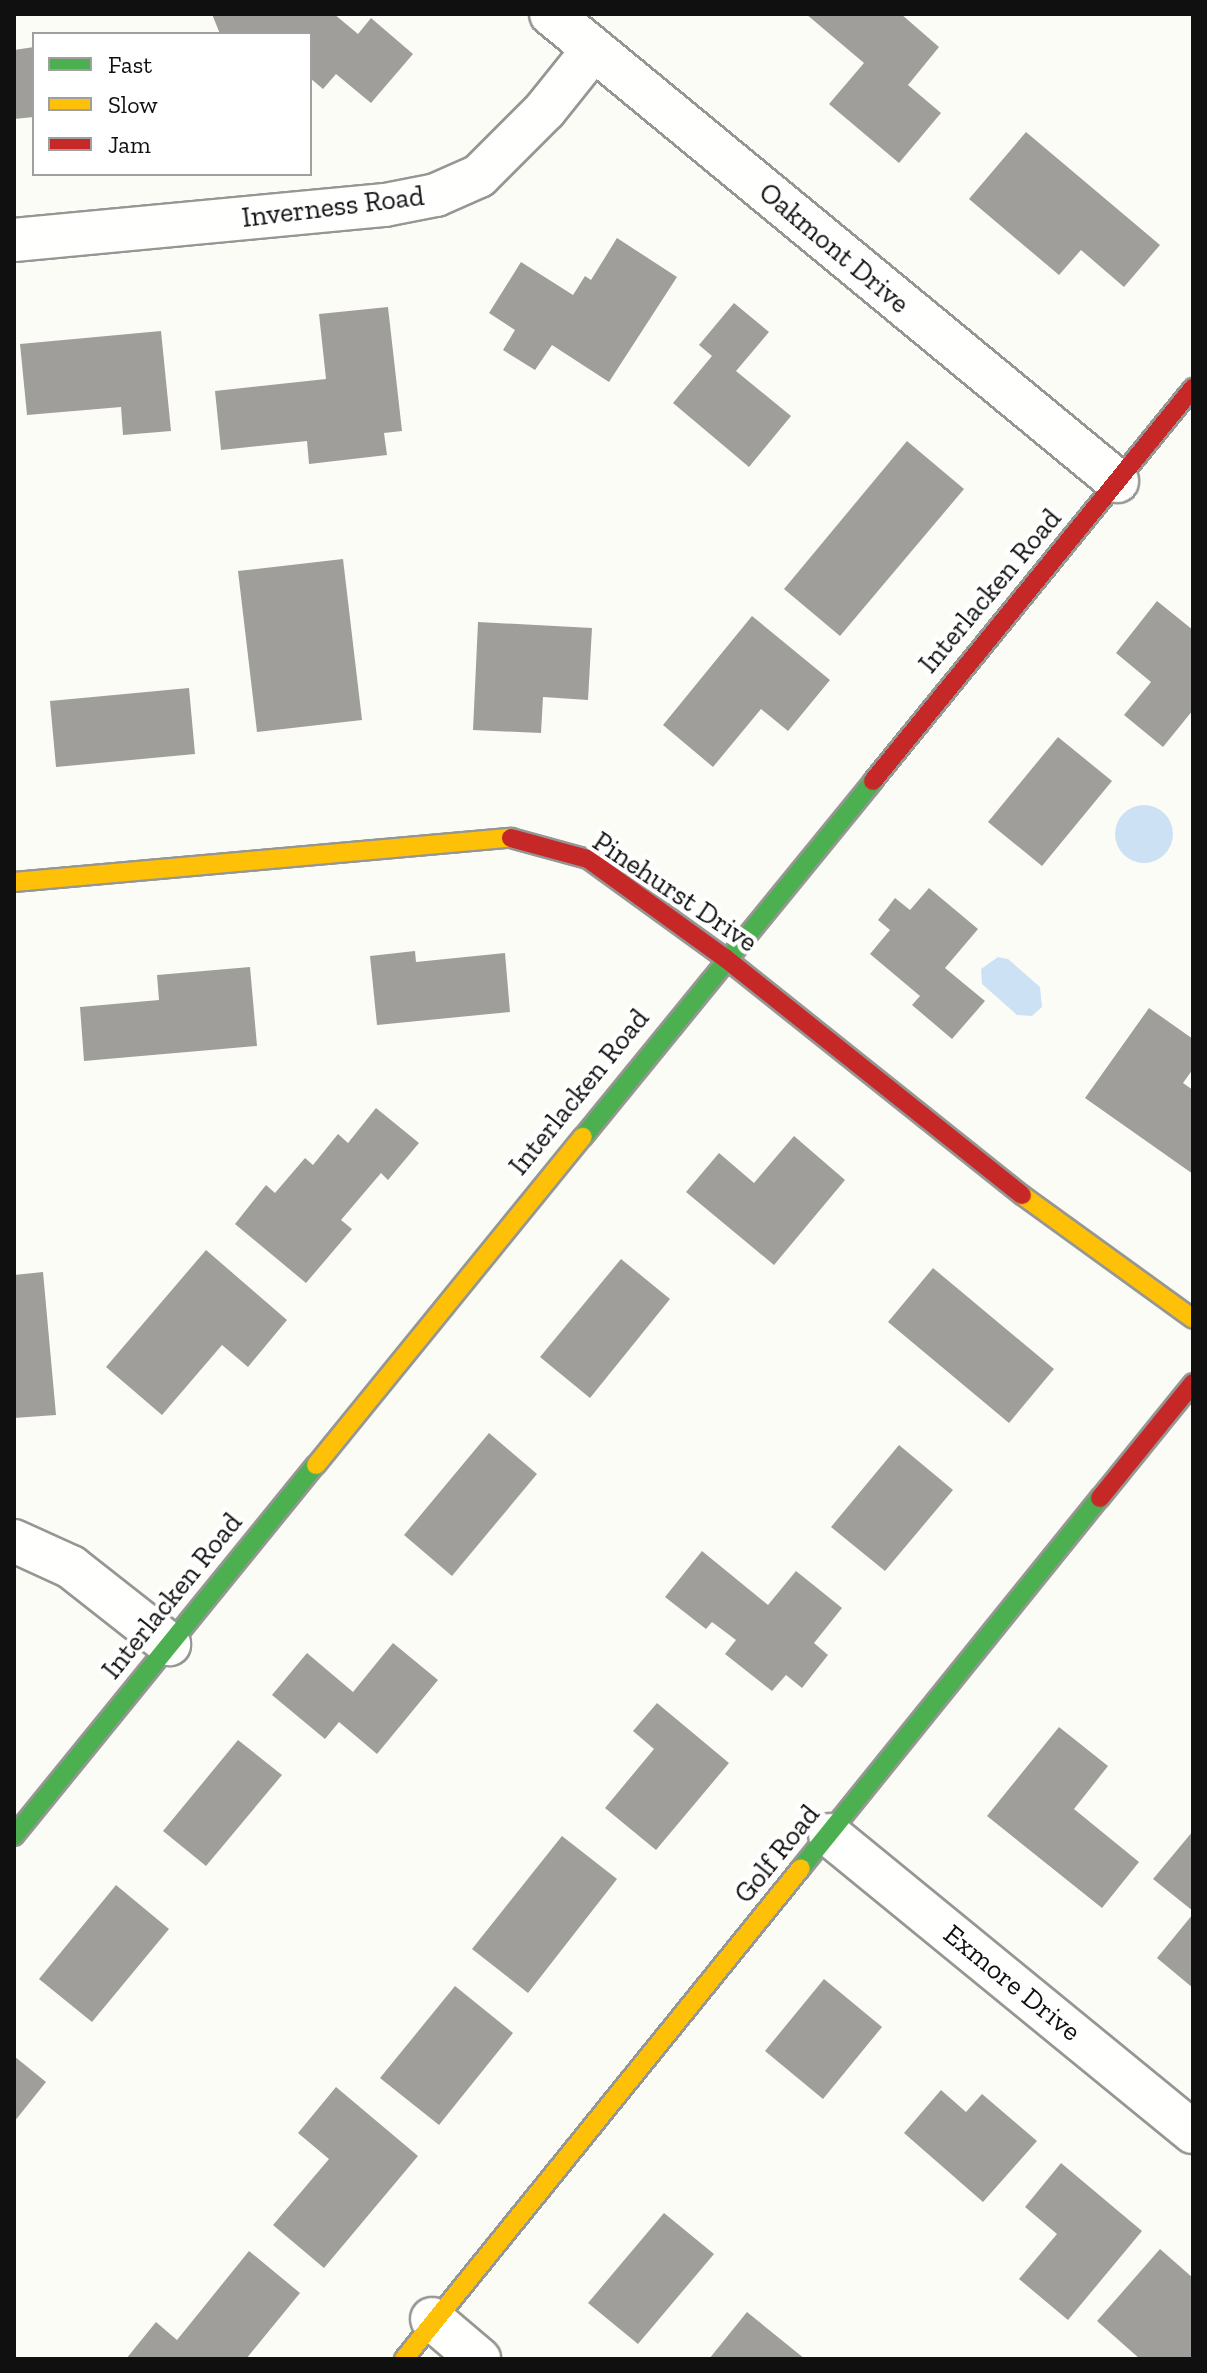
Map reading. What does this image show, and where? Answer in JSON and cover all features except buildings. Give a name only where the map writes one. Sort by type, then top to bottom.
[{"type":"street","name":"Oakmont Drive","points":[[551,14],[1117,481]]},
{"type":"street","name":"Inverness Road","points":[[14,240],[385,205],[436,195],[479,176],[545,110],[593,50]]},
{"type":"street","name":"Interlacken Road","points":[[14,1836],[725,958],[1193,388]]},
{"type":"street","name":"Pinehurst Drive","points":[[14,882],[508,837],[588,859],[725,958],[985,1168],[1193,1319]]},
{"type":"street","name":"Golf Road","points":[[404,2359],[432,2319],[830,1835],[1193,1383]]},
{"type":"street","points":[[14,1541],[71,1567],[169,1644]]},
{"type":"street","name":"Exmore Drive","points":[[830,1835],[1193,2132]]},
{"type":"street","points":[[432,2319],[479,2359]]},
{"type":"water","points":[[1144,805],[1155,807],[1164,814],[1171,823],[1171,845],[1164,854],[1155,861],[1144,863],[1133,861],[1124,854],[1117,845],[1115,834],[1117,823],[1124,814],[1133,807]]},
{"type":"water","points":[[998,957],[1008,959],[1040,987],[1042,1007],[1032,1016],[1017,1015],[982,984],[981,969]]},
{"type":"traffic: fast","points":[[583,1137],[873,781]]},
{"type":"traffic: fast","points":[[14,1836],[316,1465]]},
{"type":"traffic: fast","points":[[801,1868],[1100,1498]]},
{"type":"traffic: slow","points":[[14,882],[511,838]]},
{"type":"traffic: slow","points":[[316,1465],[583,1137]]},
{"type":"traffic: slow","points":[[1022,1195],[1193,1319]]},
{"type":"traffic: slow","points":[[404,2359],[801,1868]]},
{"type":"traffic: jam","points":[[873,781],[1193,388]]},
{"type":"traffic: jam","points":[[511,838],[588,859],[725,958],[1022,1195]]},
{"type":"traffic: jam","points":[[1100,1498],[1193,1383]]}]
